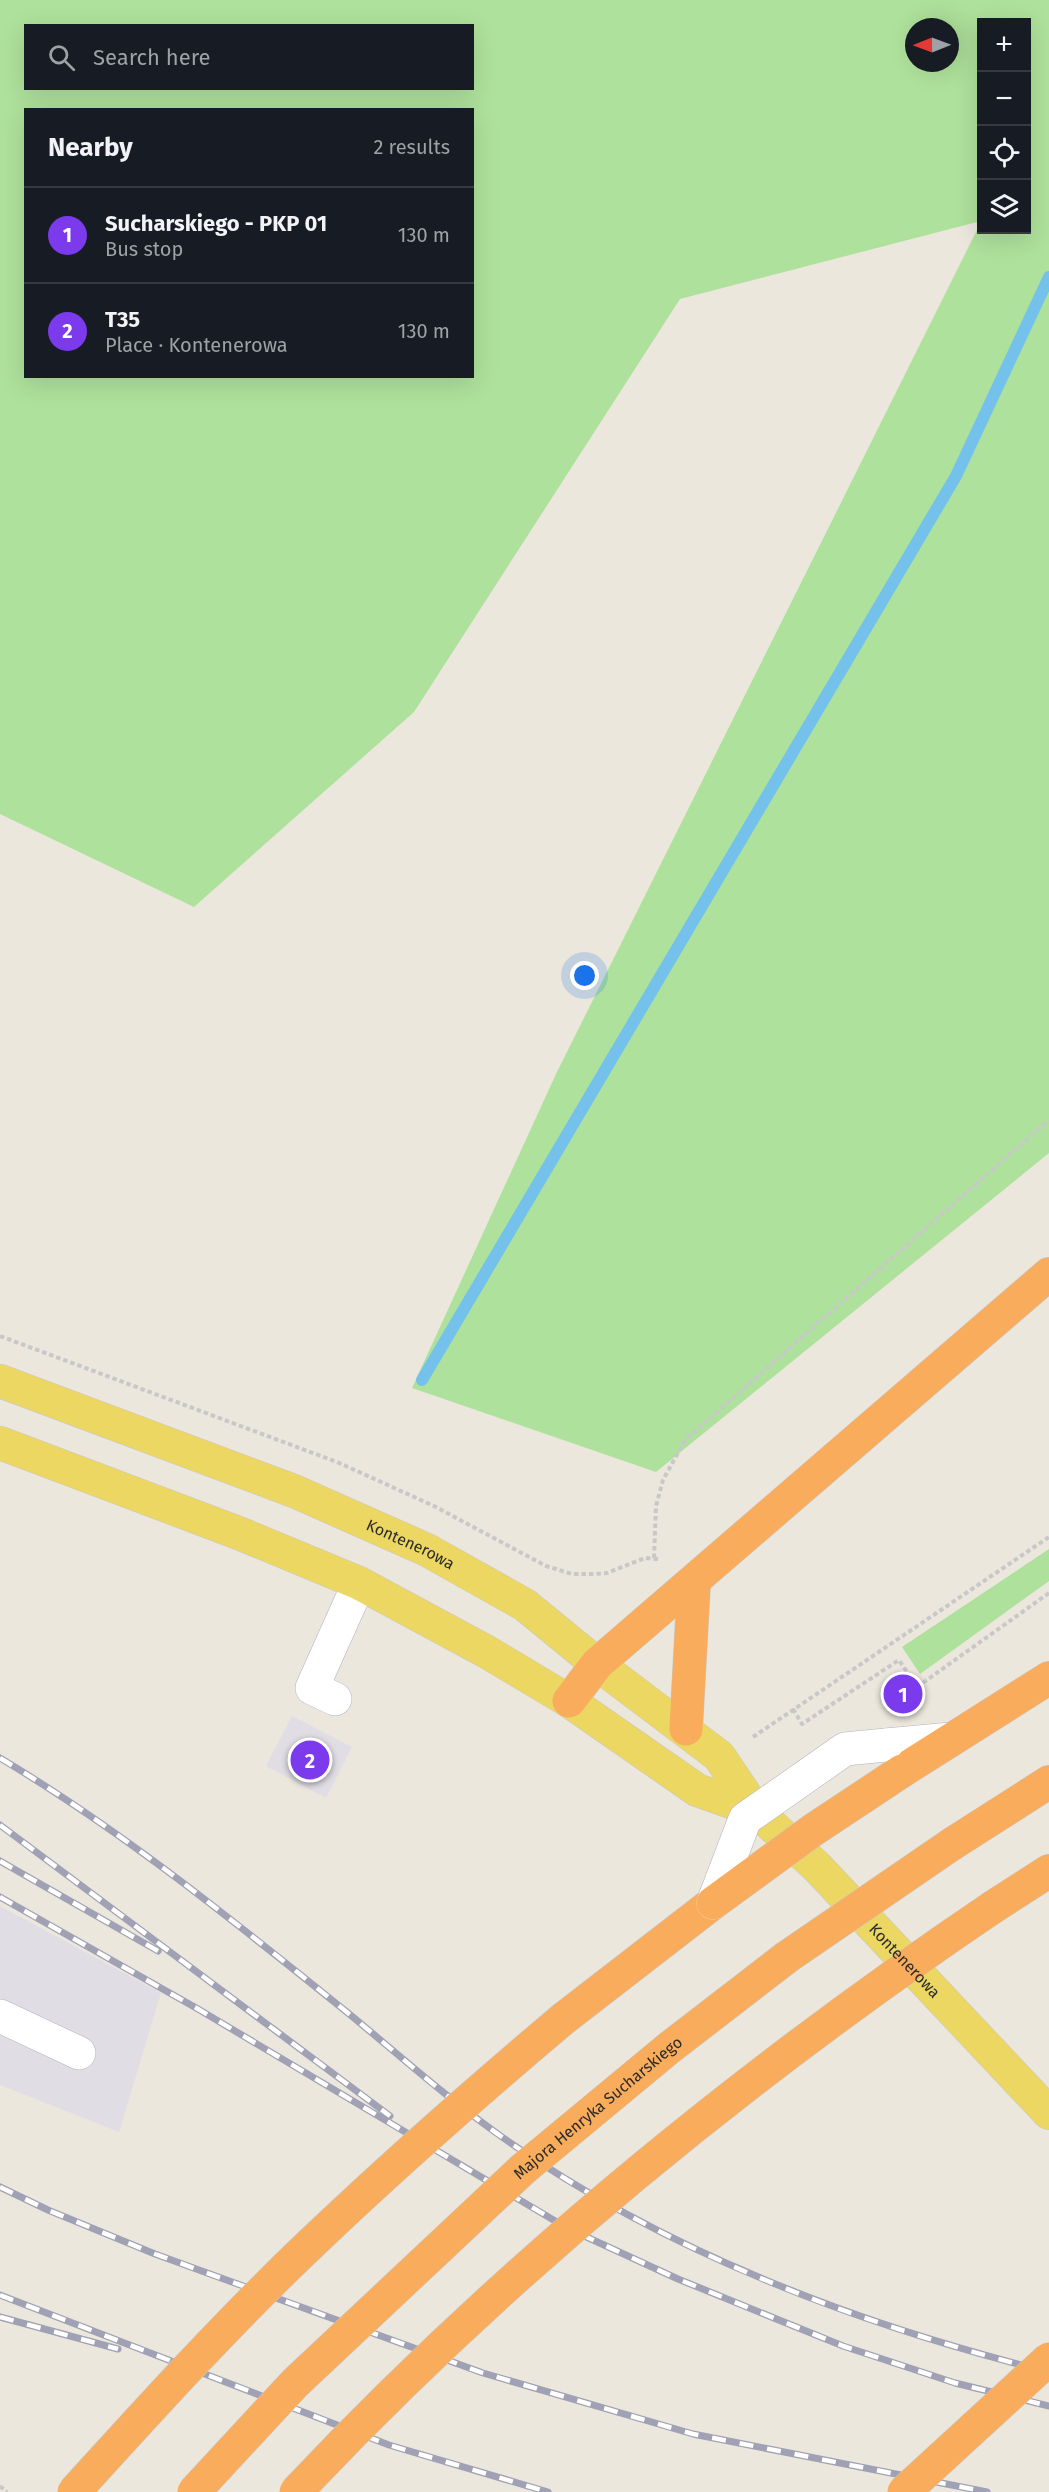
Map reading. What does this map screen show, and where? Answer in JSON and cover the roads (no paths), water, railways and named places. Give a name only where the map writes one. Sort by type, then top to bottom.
[{"type":"highway","points":[[569,1701],[597,1664],[694,1583],[1049,1274]]},
{"type":"highway","points":[[686,1729],[694,1583]]},
{"type":"highway","points":[[74,2492],[174,2384],[317,2237],[476,2092],[563,2019],[713,1903],[813,1830],[894,1758],[951,1738],[1049,1678]]},
{"type":"highway","name":"Majora Henryka Sucharskiego","points":[[194,2492],[295,2383],[523,2169],[669,2048],[787,1957],[952,1844],[1049,1782]]},
{"type":"highway","points":[[296,2492],[433,2353],[524,2267],[658,2153],[805,2038],[993,1906],[1049,1871]]},
{"type":"highway","points":[[904,2492],[1049,2359]]},
{"type":"main road","name":"Kontenerowa","points":[[0,1381],[294,1491],[427,1550],[525,1605],[597,1664],[719,1756],[756,1811],[818,1867],[1049,2113]]},
{"type":"main road","name":"Kontenerowa","points":[[0,1443],[242,1534],[359,1584],[487,1652],[569,1701],[697,1790],[756,1811]]},
{"type":"lane","points":[[335,1699],[312,1688],[359,1584]]},
{"type":"lane","points":[[713,1903],[745,1819],[845,1749],[894,1758]]},
{"type":"lane","points":[[0,2016],[79,2053]]},
{"type":"waterway","points":[[422,1380],[956,476],[1049,277]]},
{"type":"railway","points":[[0,1758],[135,1847],[306,1979],[462,2108],[564,2178],[629,2215],[764,2280],[905,2331],[1049,2372]]},
{"type":"railway","points":[[0,1825],[390,2116]]},
{"type":"railway","points":[[0,1861],[158,1951]]},
{"type":"railway","points":[[0,1897],[198,2009],[567,2228],[678,2279],[843,2346],[955,2383],[1049,2406]]},
{"type":"railway","points":[[0,2187],[48,2210],[155,2254],[483,2373],[693,2434],[987,2492]]},
{"type":"railway","points":[[0,2295],[389,2445],[548,2492]]},
{"type":"railway","points":[[0,2317],[118,2349]]},
{"type":"place","name":"Sucharskiego - PKP 01","points":[[903,1694]]},
{"type":"place","name":"T35","points":[[310,1760]]}]
